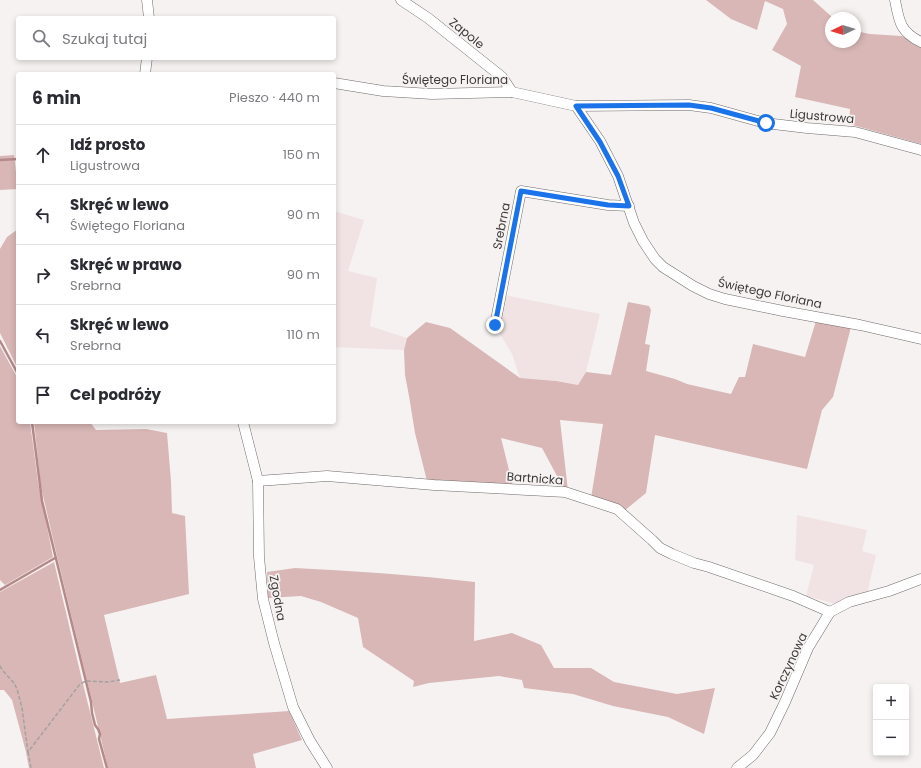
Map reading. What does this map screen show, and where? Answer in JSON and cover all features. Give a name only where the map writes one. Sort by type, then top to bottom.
[{"type":"street","points":[[147,0],[149,16]]},
{"type":"street","name":"Zapole","points":[[401,0],[428,18],[502,77],[512,92]]},
{"type":"street","points":[[896,0],[903,29],[913,38],[921,42]]},
{"type":"street","points":[[145,72],[147,60]]},
{"type":"street","name":"Świętego Floriana","points":[[336,83],[383,91],[432,94],[512,92],[576,106],[600,142],[618,176],[634,224],[642,240],[655,259],[669,272],[709,294],[724,299],[860,325],[921,339]]},
{"type":"street","name":"Ligustrowa","points":[[576,106],[693,106],[711,108],[766,123],[855,132],[921,150]]},
{"type":"street","name":"Srebrna","points":[[495,325],[521,191],[608,205],[629,206]]},
{"type":"street","name":"Zgodna","points":[[244,424],[258,481],[259,557],[263,599],[293,707],[310,741],[326,768]]},
{"type":"street","name":"Bartnicka","points":[[258,481],[327,476],[434,485],[565,492],[617,509],[660,548],[672,554],[694,563],[793,596],[830,612]]},
{"type":"street","points":[[830,612],[849,602],[889,592],[921,579]]},
{"type":"street","name":"Korczynowa","points":[[737,768],[752,755],[770,733],[808,648],[830,612]]},
{"type":"path","points":[[0,666],[14,682],[22,708],[31,768]]},
{"type":"path","points":[[28,752],[80,684],[86,681],[108,682],[120,680]]},
{"type":"shaded area","points":[[706,0],[813,0],[826,12],[825,12],[825,48],[861,48],[861,32],[902,36],[921,46],[921,144],[849,124],[850,109],[795,97],[801,66],[772,50],[787,24],[783,9],[765,1],[757,30],[731,19]]},
{"type":"shaded area","points":[[14,155],[16,189],[0,190],[0,156]]},
{"type":"shaded area","points":[[336,212],[364,220],[348,271],[377,278],[370,326],[407,338],[404,350],[336,347]]},
{"type":"shaded area","points":[[16,230],[16,365],[0,333],[0,249],[7,237]]},
{"type":"shaded area","points":[[504,295],[600,314],[586,372],[578,385],[556,381],[520,378],[512,354],[497,329]]},
{"type":"shaded area","points":[[628,302],[649,306],[651,310],[645,344],[650,345],[646,371],[687,384],[731,394],[739,377],[745,377],[753,344],[805,357],[816,321],[851,327],[833,397],[822,410],[807,469],[655,435],[646,493],[624,511],[591,498],[603,424],[560,420],[568,491],[564,489],[542,448],[501,438],[513,486],[427,481],[415,433],[405,375],[404,350],[407,338],[426,322],[450,328],[520,378],[556,381],[578,385],[586,372],[611,375]]},
{"type":"shaded area","points":[[0,346],[16,375],[16,424],[30,424],[38,482],[53,557],[5,585],[0,580]]},
{"type":"shaded area","points":[[34,424],[92,424],[96,430],[146,429],[167,433],[172,513],[185,516],[189,594],[104,615],[120,683],[156,675],[167,719],[289,711],[302,740],[253,754],[256,768],[108,768],[41,487]]},
{"type":"shaded area","points":[[797,515],[867,530],[862,551],[876,555],[868,590],[870,592],[836,604],[806,596],[814,565],[795,560]]},
{"type":"shaded area","points":[[54,562],[104,768],[29,768],[12,700],[4,690],[0,690],[0,592]]},
{"type":"shaded area","points":[[295,568],[430,577],[475,582],[474,641],[512,633],[541,645],[554,668],[591,668],[614,682],[677,694],[715,688],[704,734],[668,717],[613,706],[573,694],[524,688],[522,680],[499,676],[429,683],[413,687],[414,681],[363,647],[358,618],[321,602],[301,596],[268,598],[267,572]]},
{"type":"waterway","points":[[0,160],[16,159]]},
{"type":"waterway","points":[[0,341],[16,370]]},
{"type":"waterway","points":[[32,424],[42,501],[91,702],[92,713],[95,725],[100,734],[99,739],[107,768]]},
{"type":"waterway","points":[[0,590],[55,558]]},
{"type":"route","points":[[495,325],[521,191],[608,205],[629,206],[618,176],[600,142],[576,106],[689,105],[711,108],[766,123]]}]
